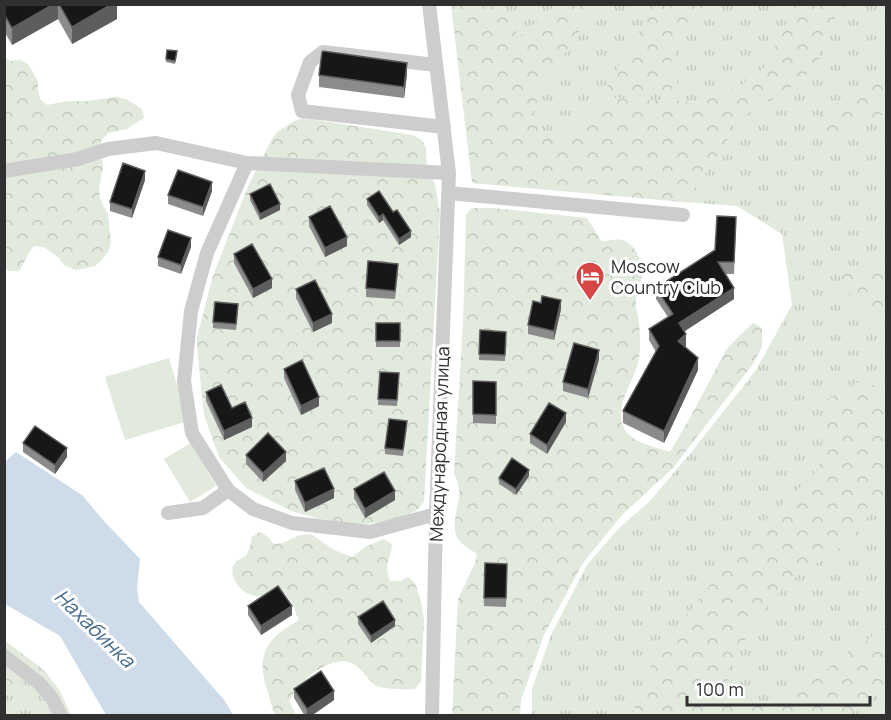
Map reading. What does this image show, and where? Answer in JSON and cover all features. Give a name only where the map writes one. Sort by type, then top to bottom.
[{"type":"street","name":"Международная улица","points":[[429,4],[449,173],[436,514],[432,716]]},
{"type":"street","points":[[436,65],[323,52],[310,62],[298,95],[302,111],[444,127]]},
{"type":"street","points":[[4,171],[78,159],[108,149],[156,143],[248,163],[449,173]]},
{"type":"street","points":[[248,163],[207,253],[191,311],[184,381],[192,433],[228,490],[253,509],[292,523],[370,532],[436,514]]},
{"type":"street","points":[[449,193],[683,215]]},
{"type":"street","points":[[168,513],[204,508],[228,490]]},
{"type":"street","points":[[4,656],[39,683],[52,699],[61,716]]},
{"type":"green space","points":[[655,4],[705,5],[686,30],[671,61],[679,89],[604,92]]},
{"type":"green space","points":[[451,5],[496,5],[520,36],[556,5],[599,5],[544,85],[531,116],[544,137],[576,130],[604,98],[703,102],[704,97],[713,92],[738,88],[764,68],[787,21],[798,5],[845,5],[826,32],[818,66],[778,97],[731,122],[727,143],[694,189],[671,201],[472,183]]},
{"type":"green space","points":[[496,5],[556,5],[520,36]]},
{"type":"green space","points":[[599,5],[798,5],[787,21],[764,68],[738,88],[713,92],[703,102],[604,98],[576,130],[544,138],[531,116],[544,85]]},
{"type":"green space","name":"Moscow Country Club","points":[[845,5],[886,5],[886,715],[532,715],[532,689],[551,635],[587,565],[618,529],[650,501],[693,450],[756,370],[792,305],[782,234],[737,206],[671,201],[694,189],[727,143],[731,122],[778,97],[817,66],[826,32]]},
{"type":"green space","points":[[4,58],[11,61],[20,60],[28,64],[38,81],[40,99],[47,105],[116,97],[126,99],[142,109],[144,118],[127,129],[108,133],[101,141],[103,168],[99,187],[100,198],[108,215],[111,243],[108,252],[95,266],[76,270],[65,266],[59,258],[44,247],[34,246],[19,271],[5,269]]},
{"type":"green space","points":[[886,65],[886,113],[826,138],[810,140],[808,125]]},
{"type":"green space","points":[[303,118],[413,135],[422,140],[426,148],[427,168],[435,184],[440,214],[424,501],[419,509],[401,518],[362,525],[321,519],[291,511],[246,488],[219,457],[204,415],[197,337],[213,276],[249,184],[271,141],[276,133]]},
{"type":"green space","points":[[472,208],[493,208],[587,218],[602,242],[622,240],[634,248],[642,270],[636,302],[640,353],[623,402],[621,418],[626,432],[643,444],[670,452],[726,350],[753,323],[762,328],[762,347],[753,364],[673,468],[622,515],[583,563],[544,635],[521,700],[520,715],[452,716],[458,599],[477,554],[465,546],[456,535],[459,493],[454,473],[463,324],[466,215]]},
{"type":"green space","points":[[837,271],[886,272],[886,320],[859,309]]},
{"type":"green space","points":[[169,358],[188,421],[125,440],[105,377]]},
{"type":"green space","points":[[857,383],[886,387],[886,492],[849,542],[793,579],[768,603],[729,666],[725,677],[747,697],[759,702],[791,696],[886,626],[886,689],[848,715],[632,715],[646,677],[662,647],[745,540],[819,469],[826,400]]},
{"type":"green space","points":[[191,443],[216,486],[190,502],[164,459]]},
{"type":"green space","points":[[260,532],[274,544],[283,543],[300,535],[311,534],[334,550],[352,557],[367,546],[384,539],[392,544],[387,566],[390,581],[400,581],[408,577],[415,583],[424,619],[421,682],[415,689],[378,686],[372,683],[355,665],[341,661],[317,670],[298,688],[289,701],[296,715],[276,715],[264,676],[265,651],[275,637],[299,620],[292,603],[281,588],[263,595],[251,595],[241,588],[234,578],[234,566],[237,561],[246,556],[252,537]]},
{"type":"green space","points":[[4,640],[45,671],[60,691],[71,715],[5,715],[5,694],[8,695]]},
{"type":"green space","points":[[4,665],[17,676],[25,690],[17,695],[5,694]]},
{"type":"water","name":"Нахабинка","points":[[16,452],[82,495],[140,559],[137,588],[139,602],[225,701],[233,715],[106,715],[60,636],[5,604],[5,462]]},
{"type":"building","points":[[4,4],[54,4],[12,28],[4,14]]},
{"type":"building","points":[[59,4],[112,4],[72,27]]},
{"type":"building","points":[[167,50],[177,51],[175,61],[166,59]]},
{"type":"building","points":[[323,51],[407,63],[404,87],[319,75]]},
{"type":"building","points":[[123,163],[145,171],[132,209],[110,202]]},
{"type":"building","points":[[178,170],[212,182],[203,207],[168,195]]},
{"type":"building","points":[[270,184],[280,204],[260,214],[250,194]]},
{"type":"building","points":[[379,191],[393,212],[397,210],[411,231],[399,239],[383,214],[379,217],[367,199]]},
{"type":"building","points":[[330,206],[347,237],[325,248],[309,217]]},
{"type":"building","points":[[717,216],[736,217],[734,262],[718,262],[734,288],[679,323],[686,334],[678,341],[698,358],[664,431],[623,411],[659,346],[649,329],[673,314],[656,288],[715,250]]},
{"type":"building","points":[[168,230],[191,238],[181,265],[158,257]]},
{"type":"building","points":[[252,244],[272,279],[253,289],[234,254]]},
{"type":"building","points":[[368,261],[398,264],[395,291],[366,288]]},
{"type":"building","points":[[315,280],[332,314],[313,323],[296,289]]},
{"type":"building","points":[[542,296],[561,300],[554,331],[528,325],[533,301],[541,303]]},
{"type":"building","points":[[215,302],[238,304],[236,324],[213,322]]},
{"type":"building","points":[[376,323],[400,323],[400,341],[376,341]]},
{"type":"building","points":[[480,330],[506,332],[505,355],[479,354]]},
{"type":"building","points":[[574,343],[599,350],[588,389],[563,382]]},
{"type":"building","points":[[302,360],[319,397],[301,406],[284,369]]},
{"type":"building","points":[[380,372],[399,373],[397,400],[378,399]]},
{"type":"building","points":[[473,381],[496,382],[496,415],[473,414]]},
{"type":"building","points":[[221,385],[232,408],[245,402],[252,418],[224,431],[206,392]]},
{"type":"building","points":[[549,403],[566,413],[547,445],[530,434]]},
{"type":"building","points":[[389,419],[407,421],[403,450],[385,448]]},
{"type":"building","points":[[35,426],[67,448],[55,465],[23,443]]},
{"type":"building","points":[[268,433],[286,452],[263,473],[246,455]]},
{"type":"building","points":[[512,458],[529,470],[516,489],[499,478]]},
{"type":"building","points":[[324,468],[334,489],[305,503],[295,481]]},
{"type":"building","points":[[384,472],[395,491],[365,509],[354,489]]},
{"type":"building","points":[[485,563],[507,564],[506,598],[484,598]]},
{"type":"building","points":[[278,586],[292,606],[261,626],[248,606]]},
{"type":"building","points":[[383,601],[395,620],[371,636],[358,617]]},
{"type":"building","points":[[321,671],[334,691],[307,709],[294,689]]},
{"type":"place","name":"Moscow Country Club","points":[[590,302]]}]
